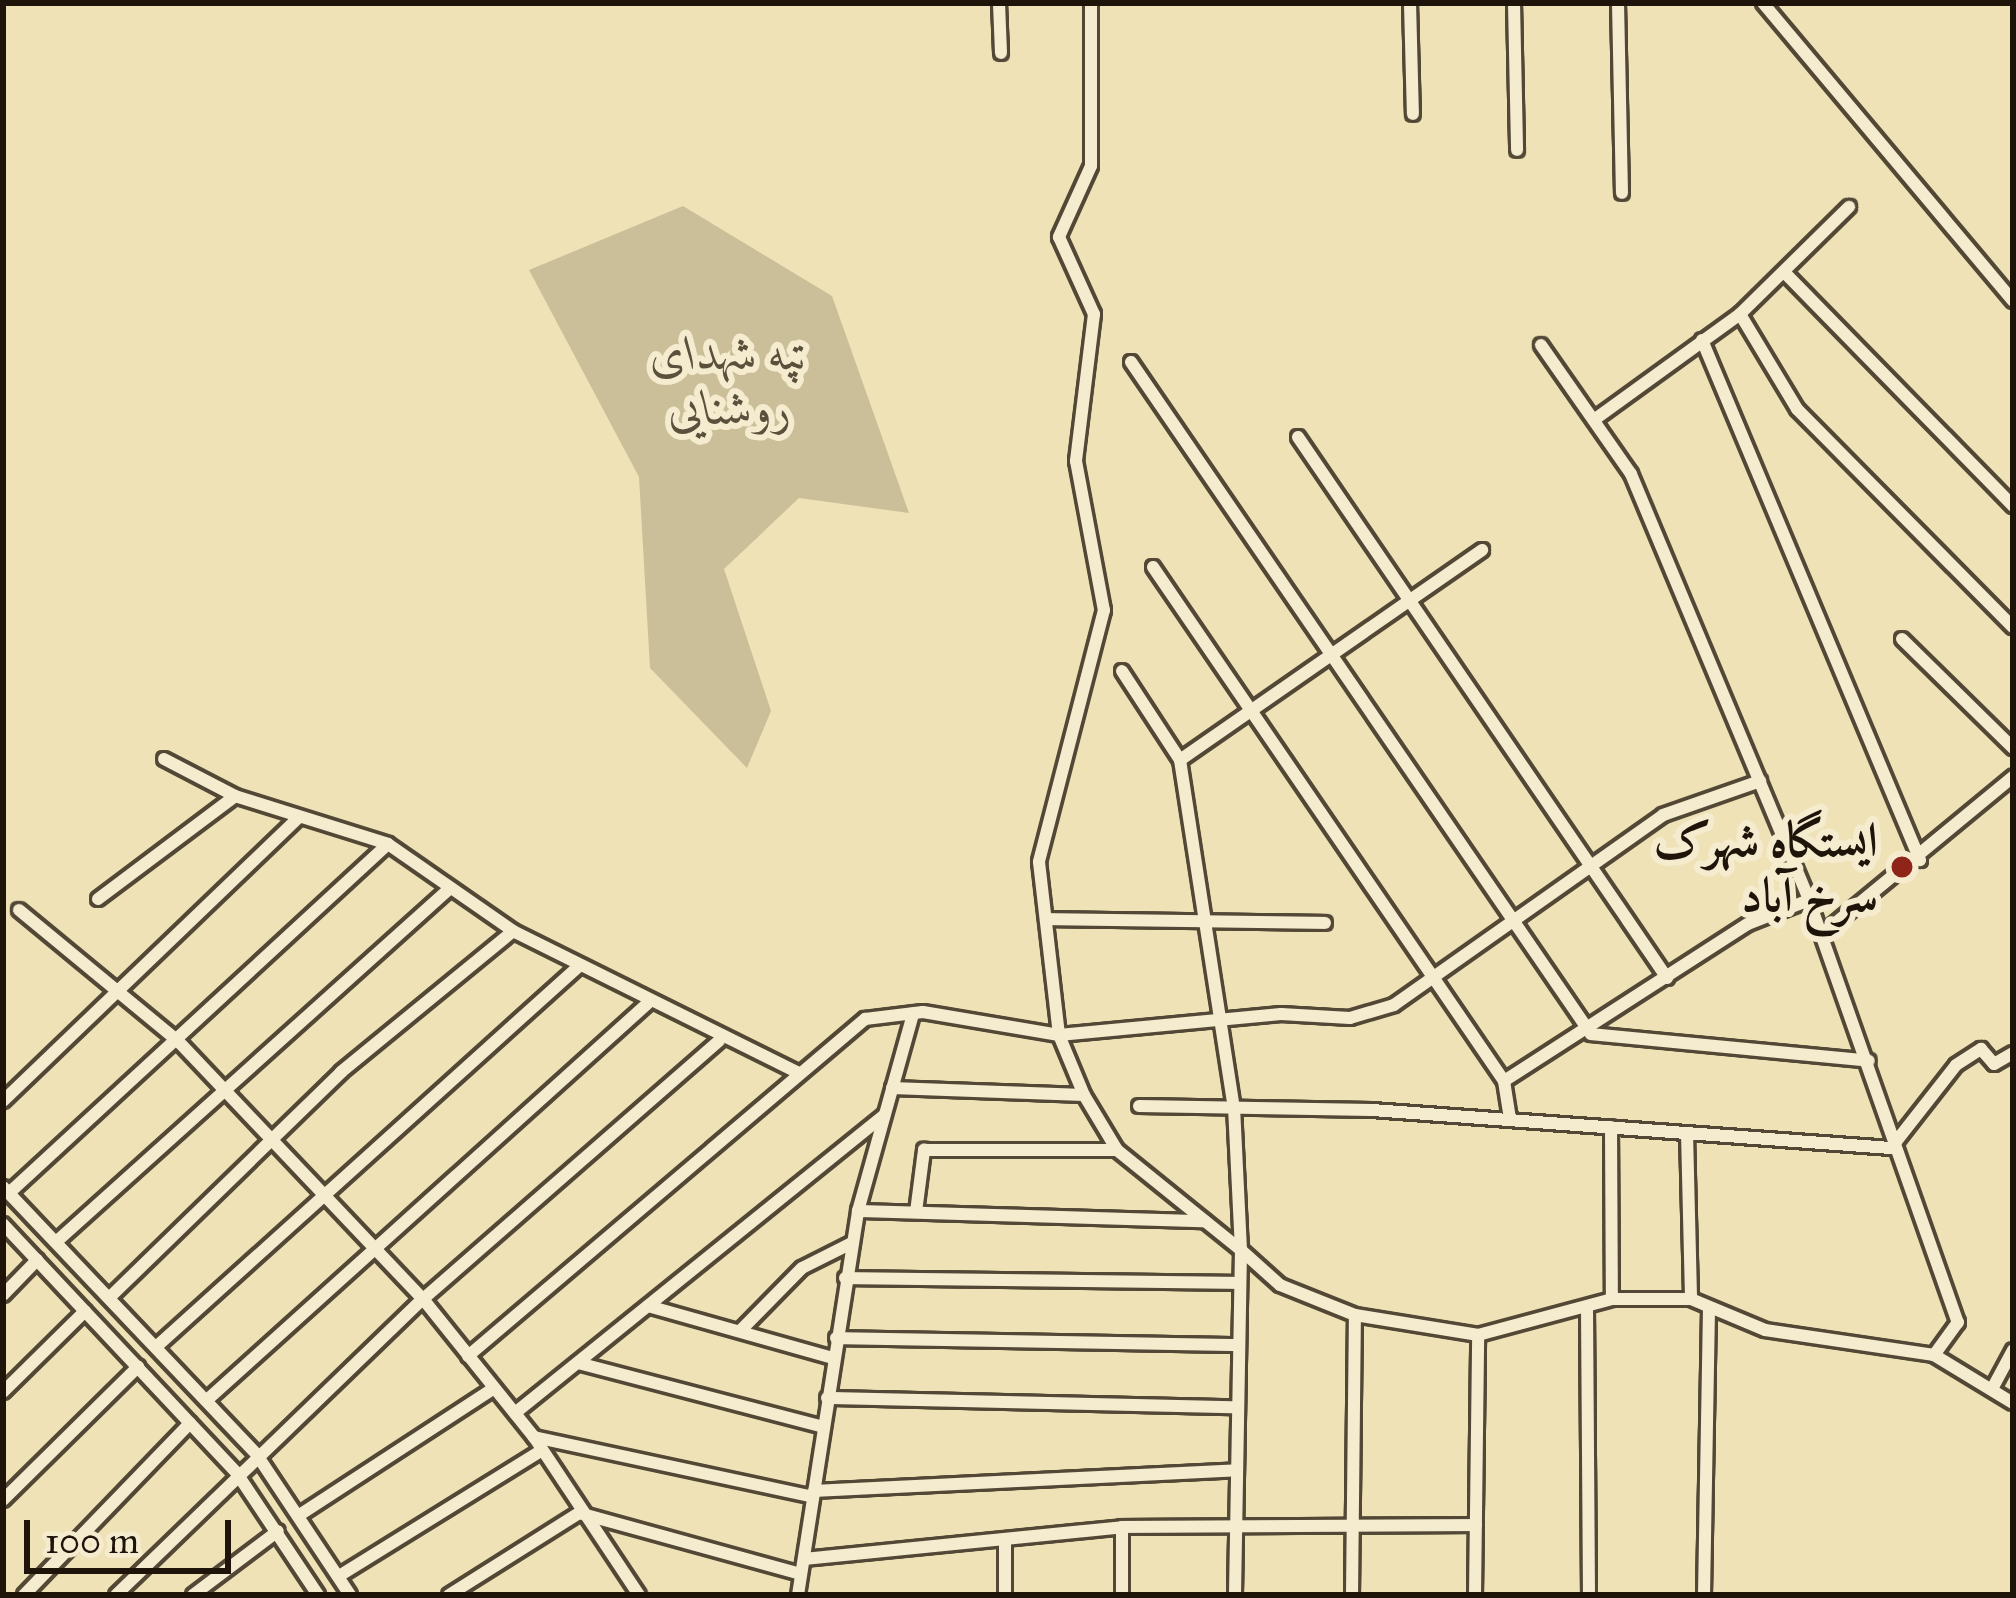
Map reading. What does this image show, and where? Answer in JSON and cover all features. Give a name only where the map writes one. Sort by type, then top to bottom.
[{"type":"street","points":[[999,3],[1001,53]]},
{"type":"street","points":[[1091,3],[1090,166],[1059,237],[1094,314],[1076,461],[1104,610],[1039,862],[1059,1034],[1084,1095],[1117,1150],[1280,1285],[1355,1315],[1478,1335],[1612,1299],[1691,1299],[1765,1330],[1934,1355],[2013,1403]]},
{"type":"street","points":[[1410,3],[1413,114]]},
{"type":"street","points":[[1514,3],[1516,149]]},
{"type":"street","points":[[1618,3],[1622,193]]},
{"type":"street","points":[[1763,3],[2013,301]]},
{"type":"street","points":[[1595,419],[1740,314],[1786,274],[1849,207]]},
{"type":"street","points":[[1786,274],[2013,506]]},
{"type":"street","points":[[1740,314],[1797,410],[2013,627]]},
{"type":"street","points":[[1702,340],[1920,860]]},
{"type":"street","points":[[1541,345],[1630,474],[1809,900],[1869,1061],[1891,1148],[1958,1322],[1934,1355]]},
{"type":"street","points":[[1131,362],[1585,1029],[1869,1061]]},
{"type":"street","points":[[1298,437],[1595,864],[1666,978]]},
{"type":"street","points":[[1180,760],[1482,550]]},
{"type":"street","points":[[1153,566],[1504,1081],[1510,1120]]},
{"type":"street","points":[[1902,639],[2013,748]]},
{"type":"street","points":[[1122,671],[1180,760],[1213,1019],[1234,1107],[1241,1250],[1234,1595]]},
{"type":"street","points":[[164,758],[235,796],[388,844],[513,931],[719,1041],[800,1072]]},
{"type":"street","points":[[1821,934],[1920,860],[2013,777]]},
{"type":"street","points":[[468,1355],[865,1019],[913,1015],[1059,1034],[1213,1019],[1350,1018],[1394,1005],[1430,973],[1663,815],[1760,781]]},
{"type":"street","points":[[98,899],[235,796]]},
{"type":"street","points":[[3,1101],[298,818]]},
{"type":"street","points":[[350,1595],[301,1514],[257,1455],[6,1190],[178,1040],[388,844]]},
{"type":"street","points":[[56,1242],[229,1090],[338,979],[449,889]]},
{"type":"street","points":[[1504,1081],[1666,978],[1809,900]]},
{"type":"street","points":[[19,910],[178,1040],[376,1247],[534,1436],[579,1514],[639,1595]]},
{"type":"street","points":[[1046,920],[1325,923]]},
{"type":"street","points":[[109,1298],[280,1142],[341,1072],[513,931]]},
{"type":"street","points":[[156,1347],[323,1190],[579,966]]},
{"type":"street","points":[[207,1400],[648,1004]]},
{"type":"street","points":[[798,1595],[858,1210],[913,1015]]},
{"type":"street","points":[[116,1595],[236,1472],[423,1299],[719,1041]]},
{"type":"street","points":[[1891,1148],[1956,1066],[1981,1049],[1994,1064],[2013,1053]]},
{"type":"street","points":[[892,1088],[1084,1095]]},
{"type":"street","points":[[1139,1106],[1510,1120],[1891,1148]]},
{"type":"street","points":[[515,1413],[885,1114]]},
{"type":"street","points":[[1611,1127],[1612,1299]]},
{"type":"street","points":[[1687,1132],[1691,1299]]},
{"type":"street","points":[[916,1212],[924,1150],[1117,1150]]},
{"type":"street","points":[[858,1210],[1206,1221]]},
{"type":"street","points":[[3,1224],[236,1472],[315,1594]]},
{"type":"street","points":[[740,1331],[802,1268],[852,1243]]},
{"type":"street","points":[[3,1295],[37,1260]]},
{"type":"street","points":[[845,1278],[1240,1283]]},
{"type":"street","points":[[648,1306],[833,1358]]},
{"type":"street","points":[[1588,1309],[1589,1595]]},
{"type":"street","points":[[1704,1595],[1709,1310]]},
{"type":"street","points":[[3,1392],[85,1311]]},
{"type":"street","points":[[1352,1595],[1355,1315]]},
{"type":"street","points":[[1475,1595],[1478,1335]]},
{"type":"street","points":[[836,1338],[1239,1345]]},
{"type":"street","points":[[1992,1389],[2013,1351]]},
{"type":"street","points":[[578,1363],[823,1427]]},
{"type":"street","points":[[3,1500],[138,1367]]},
{"type":"street","points":[[301,1514],[494,1388]]},
{"type":"street","points":[[827,1398],[1237,1407]]},
{"type":"street","points":[[24,1595],[190,1423]]},
{"type":"street","points":[[534,1436],[813,1494],[1236,1469]]},
{"type":"street","points":[[339,1576],[542,1450]]},
{"type":"street","points":[[448,1595],[579,1514],[801,1574]]},
{"type":"street","points":[[804,1558],[1122,1527],[1476,1526]]},
{"type":"street","points":[[1122,1527],[1122,1595]]},
{"type":"street","points":[[193,1595],[278,1531]]},
{"type":"street","points":[[1005,1539],[1005,1595]]},
{"type":"green space","name":"تپه شهدای روشنایی","points":[[683,206],[832,296],[909,513],[799,498],[724,569],[771,711],[747,768],[650,668],[639,477],[529,270]]},
{"type":"place","name":"ایستگاه شهرک سرخ آباد","points":[[1902,867]]}]
